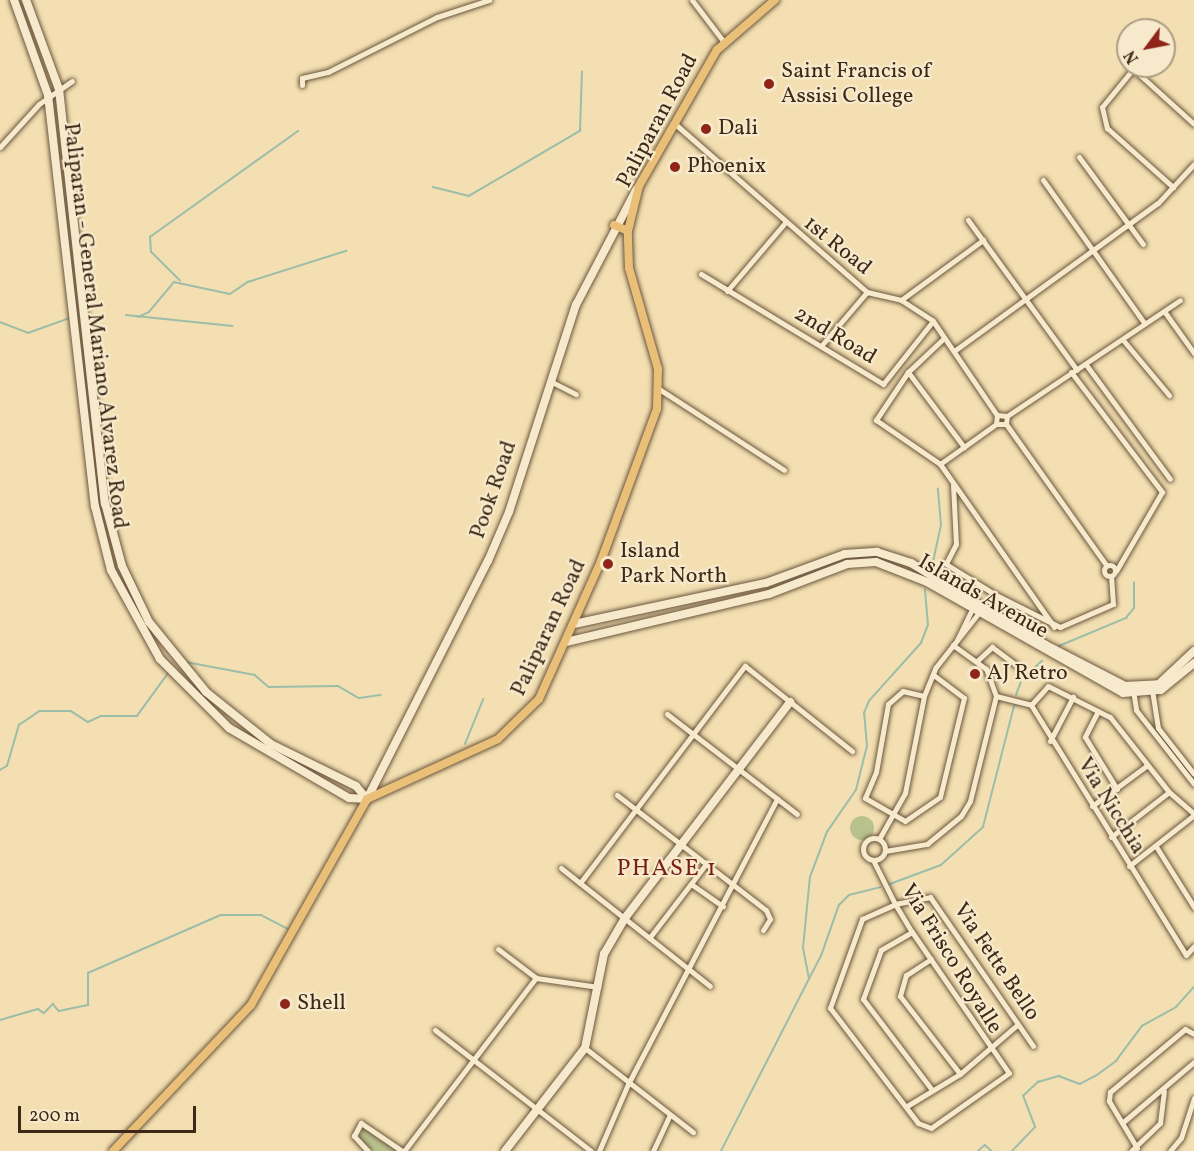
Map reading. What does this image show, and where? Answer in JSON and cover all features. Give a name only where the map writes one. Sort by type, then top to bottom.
[{"type":"main road","name":"Paliparan Road","points":[[367,799],[512,729],[539,699],[574,624],[653,426],[659,389],[654,351],[631,283],[628,231],[639,186],[674,123],[724,42],[775,0]]},
{"type":"main road","points":[[614,225],[628,231]]},
{"type":"main road","points":[[113,1151],[251,1005],[367,799]]},
{"type":"street","name":"Paliparan - General Mariano Alvarez Road","points":[[14,0],[48,95],[95,506],[111,570],[160,659],[198,700],[267,753],[350,798],[367,799]]},
{"type":"street","name":"Paliparan - General Mariano Alvarez Road","points":[[26,0],[59,89],[105,503],[122,566],[170,655],[206,692],[271,744],[356,786],[367,799]]},
{"type":"street","points":[[302,85],[302,78],[328,72],[437,17],[489,0]]},
{"type":"street","points":[[692,0],[724,42]]},
{"type":"street","points":[[1121,78],[1102,107],[1107,128],[1173,187]]},
{"type":"street","points":[[1143,78],[1194,124]]},
{"type":"street","points":[[0,147],[48,95],[72,81]]},
{"type":"street","name":"1st Road","points":[[674,123],[784,224],[867,292],[901,300],[933,321],[998,415]]},
{"type":"street","points":[[1079,157],[1143,244]]},
{"type":"street","points":[[954,351],[1129,224],[1173,187],[1194,164]]},
{"type":"street","points":[[1043,180],[1145,324]]},
{"type":"street","name":"Pook Road","points":[[367,799],[501,532],[548,380],[581,292],[614,225],[639,186]]},
{"type":"street","points":[[968,220],[1162,492],[1111,577],[1113,604],[1054,627]]},
{"type":"street","points":[[727,291],[784,224]]},
{"type":"street","points":[[901,300],[983,240]]},
{"type":"street","name":"2nd Road","points":[[701,274],[883,384],[933,321]]},
{"type":"street","points":[[821,346],[867,292]]},
{"type":"street","points":[[996,424],[998,415],[1007,416],[1074,371],[1087,366],[1180,300]]},
{"type":"street","points":[[1164,311],[1194,353]]},
{"type":"street","points":[[944,338],[908,372],[876,420],[940,464],[1054,627]]},
{"type":"street","points":[[1123,340],[1169,395]]},
{"type":"street","points":[[1087,366],[1170,479]]},
{"type":"street","points":[[908,372],[964,447]]},
{"type":"street","points":[[548,380],[576,394]]},
{"type":"street","points":[[659,389],[784,470]]},
{"type":"street","points":[[1007,416],[1006,424],[1107,566],[1116,571]]},
{"type":"street","points":[[940,464],[996,424],[1006,424]]},
{"type":"street","points":[[953,483],[956,544],[946,564],[1054,627]]},
{"type":"street","name":"Islands Avenue","points":[[574,624],[766,583],[860,552],[911,562],[977,609]]},
{"type":"street","name":"Islands Avenue","points":[[566,642],[769,594],[860,562],[907,572],[977,609],[1085,675],[1133,692],[1152,690]]},
{"type":"street","points":[[1107,566],[1104,572],[1111,577]]},
{"type":"street","points":[[955,642],[990,675],[996,696],[967,808],[927,844],[885,851],[873,860],[864,846],[879,839],[895,816],[924,696],[933,675],[955,642],[977,609]]},
{"type":"street","points":[[977,661],[992,647],[1016,666]]},
{"type":"street","points":[[1152,690],[1168,678],[1194,651]]},
{"type":"street","points":[[1152,690],[1194,663]]},
{"type":"street","points":[[580,883],[745,666],[852,751]]},
{"type":"street","points":[[924,696],[903,691],[888,704],[876,772],[865,798],[895,816],[911,820],[929,808],[947,775],[964,698],[933,675]]},
{"type":"street","points":[[996,696],[1031,705],[1048,686],[1098,711],[1119,725],[1146,766],[1169,792],[1194,814],[1157,848],[1129,866]]},
{"type":"street","points":[[1152,690],[1158,728],[1194,774]]},
{"type":"street","points":[[1133,692],[1152,732],[1194,784]]},
{"type":"street","points":[[1050,741],[1073,697]]},
{"type":"street","points":[[505,1151],[585,1048],[604,954],[625,918],[790,702]]},
{"type":"street","name":"Via Nicchia","points":[[1031,705],[1050,741],[1186,955],[1194,946]]},
{"type":"street","points":[[1098,711],[1085,737],[1117,789]]},
{"type":"street","points":[[667,714],[691,735],[797,814]]},
{"type":"street","points":[[1152,732],[1158,728]]},
{"type":"street","points":[[267,753],[271,744]]},
{"type":"street","points":[[1092,806],[1146,766]]},
{"type":"street","points":[[1111,837],[1169,792]]},
{"type":"street","points":[[617,795],[770,915],[763,930]]},
{"type":"street","points":[[599,1151],[628,1084],[690,971],[777,799]]},
{"type":"street","points":[[879,839],[885,851]]},
{"type":"street","points":[[1157,848],[1194,906]]},
{"type":"street","name":"Via Frisco Royalle","points":[[873,860],[912,932],[989,1050],[1008,1070],[991,1091],[931,1128],[918,1123],[907,1106]]},
{"type":"street","points":[[650,937],[706,864]]},
{"type":"street","points":[[561,868],[710,986]]},
{"type":"street","points":[[691,884],[723,906]]},
{"type":"street","name":"Via Fette Bello","points":[[895,904],[933,899],[1033,1046]]},
{"type":"street","points":[[895,904],[857,925],[829,1004],[907,1106],[960,1074],[1017,1025]]},
{"type":"street","points":[[912,932],[881,950],[863,999],[932,1090]]},
{"type":"street","points":[[498,948],[536,978],[598,987]]},
{"type":"street","points":[[931,959],[910,969],[900,996],[960,1074]]},
{"type":"street","points":[[368,1151],[354,1136],[362,1123],[403,1151],[475,1061],[536,978]]},
{"type":"street","points":[[1164,1091],[1164,1115],[1134,1149],[1110,1092],[1185,1029],[1194,1034]]},
{"type":"street","points":[[435,1030],[591,1151]]},
{"type":"street","points":[[585,1048],[628,1084],[693,1132]]},
{"type":"street","points":[[1122,1123],[1164,1091],[1194,1062]]},
{"type":"street","points":[[1170,1151],[1181,1138],[1194,1098]]},
{"type":"street","points":[[653,1151],[670,1115]]},
{"type":"green space","points":[[862,816],[871,819],[874,828],[871,837],[862,840],[853,837],[850,828],[853,819]]},
{"type":"green space","points":[[363,1128],[370,1128],[397,1151],[373,1151],[359,1138]]},
{"type":"waterway","points":[[433,187],[469,196],[580,131],[582,72]]},
{"type":"waterway","points":[[180,281],[151,252],[150,237],[298,131]]},
{"type":"waterway","points":[[138,317],[149,312],[174,282],[230,294],[248,282],[346,251]]},
{"type":"waterway","points":[[126,315],[232,326]]},
{"type":"waterway","points":[[0,322],[28,333],[70,318]]},
{"type":"waterway","points":[[931,571],[941,525],[938,489]]},
{"type":"waterway","points":[[1059,646],[1126,618],[1134,608],[1134,583]]},
{"type":"waterway","points":[[809,979],[803,948],[810,877],[827,832],[856,790],[867,746],[864,713],[869,701],[921,643],[928,625],[925,590]]},
{"type":"waterway","points":[[1016,695],[1022,679],[1042,661]]},
{"type":"waterway","points":[[186,662],[255,675],[269,687],[338,686],[359,698],[381,695]]},
{"type":"waterway","points":[[0,770],[7,766],[19,725],[40,711],[71,711],[88,722],[101,716],[137,716],[169,672]]},
{"type":"waterway","points":[[465,744],[483,700]]},
{"type":"waterway","points":[[890,884],[941,865],[983,827],[1014,706]]},
{"type":"waterway","points":[[721,1151],[821,956],[839,905],[849,895],[880,887]]},
{"type":"waterway","points":[[0,1020],[38,1009],[44,1013],[53,1004],[59,1011],[88,1005],[88,973],[221,915],[261,915],[288,929]]},
{"type":"waterway","points":[[1012,1151],[1035,1127],[1023,1096],[1038,1082],[1059,1076],[1080,1084],[1097,1075],[1116,1061],[1142,1026],[1176,1007],[1194,987]]},
{"type":"waterway","points":[[978,1151],[985,1145],[992,1151]]},
{"type":"place","name":"Saint Francis of Assisi College","points":[[769,84]]},
{"type":"place","name":"Dali","points":[[706,129]]},
{"type":"place","name":"Phoenix","points":[[675,167]]},
{"type":"place","name":"Island Park North","points":[[608,564]]},
{"type":"place","name":"AJ Retro","points":[[975,674]]},
{"type":"place","name":"Shell","points":[[285,1004]]},
{"type":"district","name":"PHASE 1","points":[[667,870]]}]
